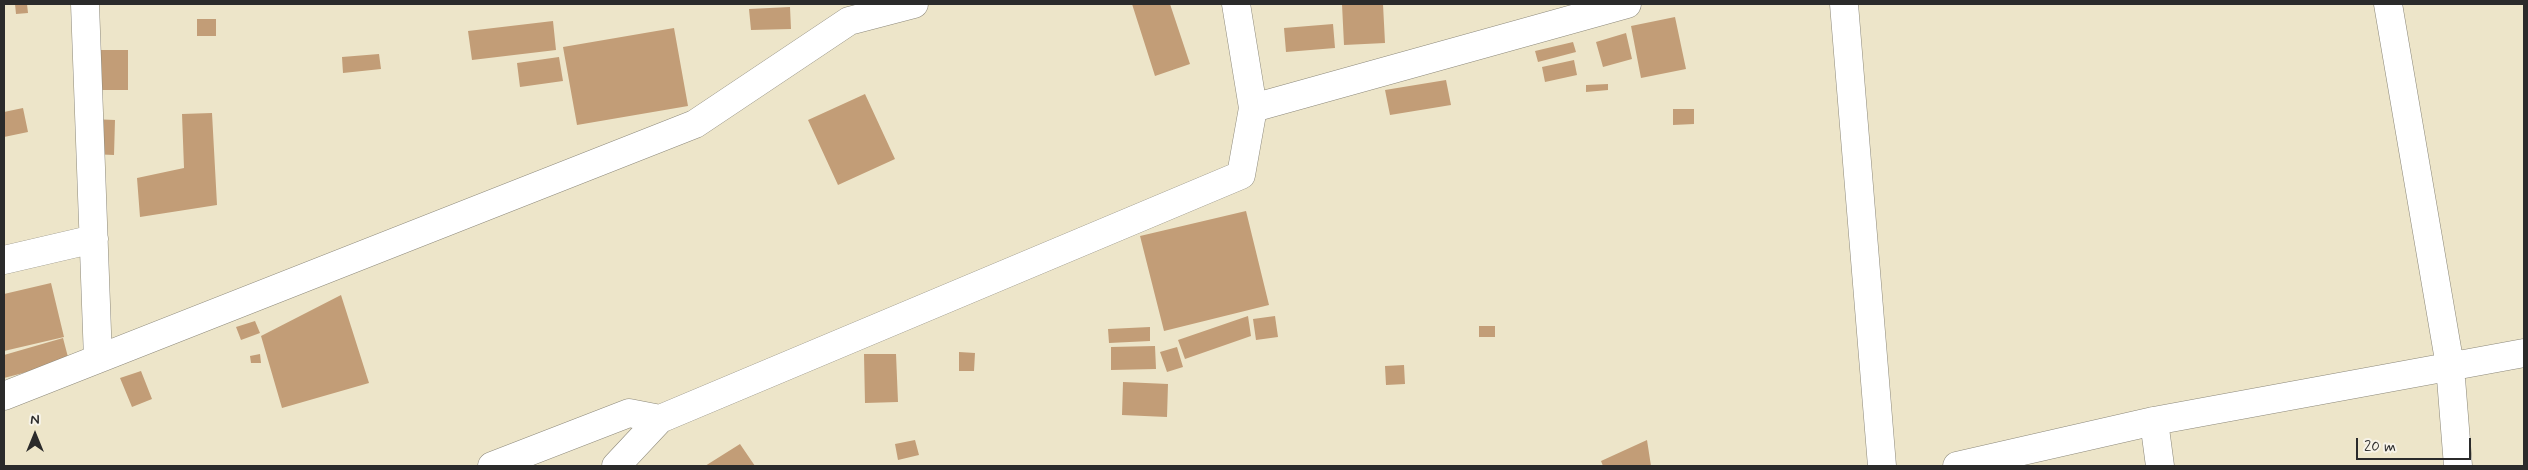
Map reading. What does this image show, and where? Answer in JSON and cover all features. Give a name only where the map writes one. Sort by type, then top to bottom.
[{"type":"street","points":[[84,4],[98,359]]},
{"type":"street","points":[[4,396],[695,124],[849,21],[914,4]]},
{"type":"street","points":[[616,466],[660,419],[1241,175],[1253,108],[1236,4]]},
{"type":"street","points":[[1253,108],[1627,4]]},
{"type":"street","points":[[1844,4],[1882,466]]},
{"type":"street","points":[[2388,4],[2450,366],[2458,466]]},
{"type":"street","points":[[4,260],[94,239]]},
{"type":"street","points":[[1957,466],[2154,421],[2524,353]]},
{"type":"street","points":[[492,466],[629,413],[660,419]]},
{"type":"street","points":[[2154,421],[2160,466]]},
{"type":"building","points":[[15,4],[27,4],[28,13],[16,14]]},
{"type":"building","points":[[1132,4],[1170,4],[1190,64],[1155,76]]},
{"type":"building","points":[[1342,4],[1383,4],[1385,43],[1344,45]]},
{"type":"building","points":[[790,7],[791,29],[751,30],[749,9]]},
{"type":"building","points":[[1675,17],[1686,69],[1641,78],[1631,26]]},
{"type":"building","points":[[197,19],[216,19],[216,36],[197,36]]},
{"type":"building","points":[[553,21],[556,50],[472,60],[468,31]]},
{"type":"building","points":[[1333,24],[1335,48],[1286,52],[1284,28]]},
{"type":"building","points":[[674,28],[688,106],[577,125],[563,47]]},
{"type":"building","points":[[1626,33],[1632,59],[1603,67],[1596,42]]},
{"type":"building","points":[[1573,42],[1576,52],[1538,62],[1535,51]]},
{"type":"building","points":[[91,50],[128,50],[128,90],[91,90]]},
{"type":"building","points":[[379,54],[381,69],[343,73],[342,57]]},
{"type":"building","points":[[559,57],[563,81],[520,87],[517,63]]},
{"type":"building","points":[[1574,60],[1577,75],[1545,82],[1542,67]]},
{"type":"building","points":[[1446,80],[1451,105],[1390,115],[1385,90]]},
{"type":"building","points":[[1608,84],[1608,90],[1586,92],[1586,85]]},
{"type":"building","points":[[865,94],[895,159],[838,185],[808,120]]},
{"type":"building","points":[[23,108],[28,132],[4,137],[4,112]]},
{"type":"building","points":[[1673,109],[1694,109],[1694,124],[1673,125]]},
{"type":"building","points":[[212,113],[217,205],[140,217],[137,178],[184,168],[182,114]]},
{"type":"building","points":[[91,119],[115,120],[114,155],[90,154]]},
{"type":"building","points":[[1246,211],[1269,305],[1164,331],[1140,236]]},
{"type":"building","points":[[51,283],[64,337],[4,351],[4,294]]},
{"type":"building","points":[[341,295],[369,383],[282,408],[261,336]]},
{"type":"building","points":[[1248,316],[1251,336],[1185,359],[1178,340]]},
{"type":"building","points":[[1275,316],[1278,337],[1256,340],[1253,319]]},
{"type":"building","points":[[255,321],[260,333],[241,340],[236,327]]},
{"type":"building","points":[[1479,326],[1495,326],[1495,337],[1479,337]]},
{"type":"building","points":[[1150,327],[1150,341],[1109,343],[1108,329]]},
{"type":"building","points":[[63,338],[69,361],[4,378],[4,355]]},
{"type":"building","points":[[1155,346],[1156,369],[1111,370],[1111,347]]},
{"type":"building","points":[[1177,347],[1183,367],[1167,372],[1160,352]]},
{"type":"building","points":[[959,352],[975,353],[974,371],[959,371]]},
{"type":"building","points":[[260,354],[261,363],[251,363],[250,356]]},
{"type":"building","points":[[864,354],[896,354],[898,402],[865,403]]},
{"type":"building","points":[[1404,365],[1405,384],[1386,385],[1385,366]]},
{"type":"building","points":[[141,371],[152,399],[132,407],[120,378]]},
{"type":"building","points":[[1123,382],[1168,384],[1167,417],[1122,415]]},
{"type":"building","points":[[915,440],[919,455],[898,460],[895,444]]},
{"type":"building","points":[[1647,440],[1651,466],[1603,466],[1601,461]]},
{"type":"building","points":[[740,444],[755,466],[705,466]]}]
